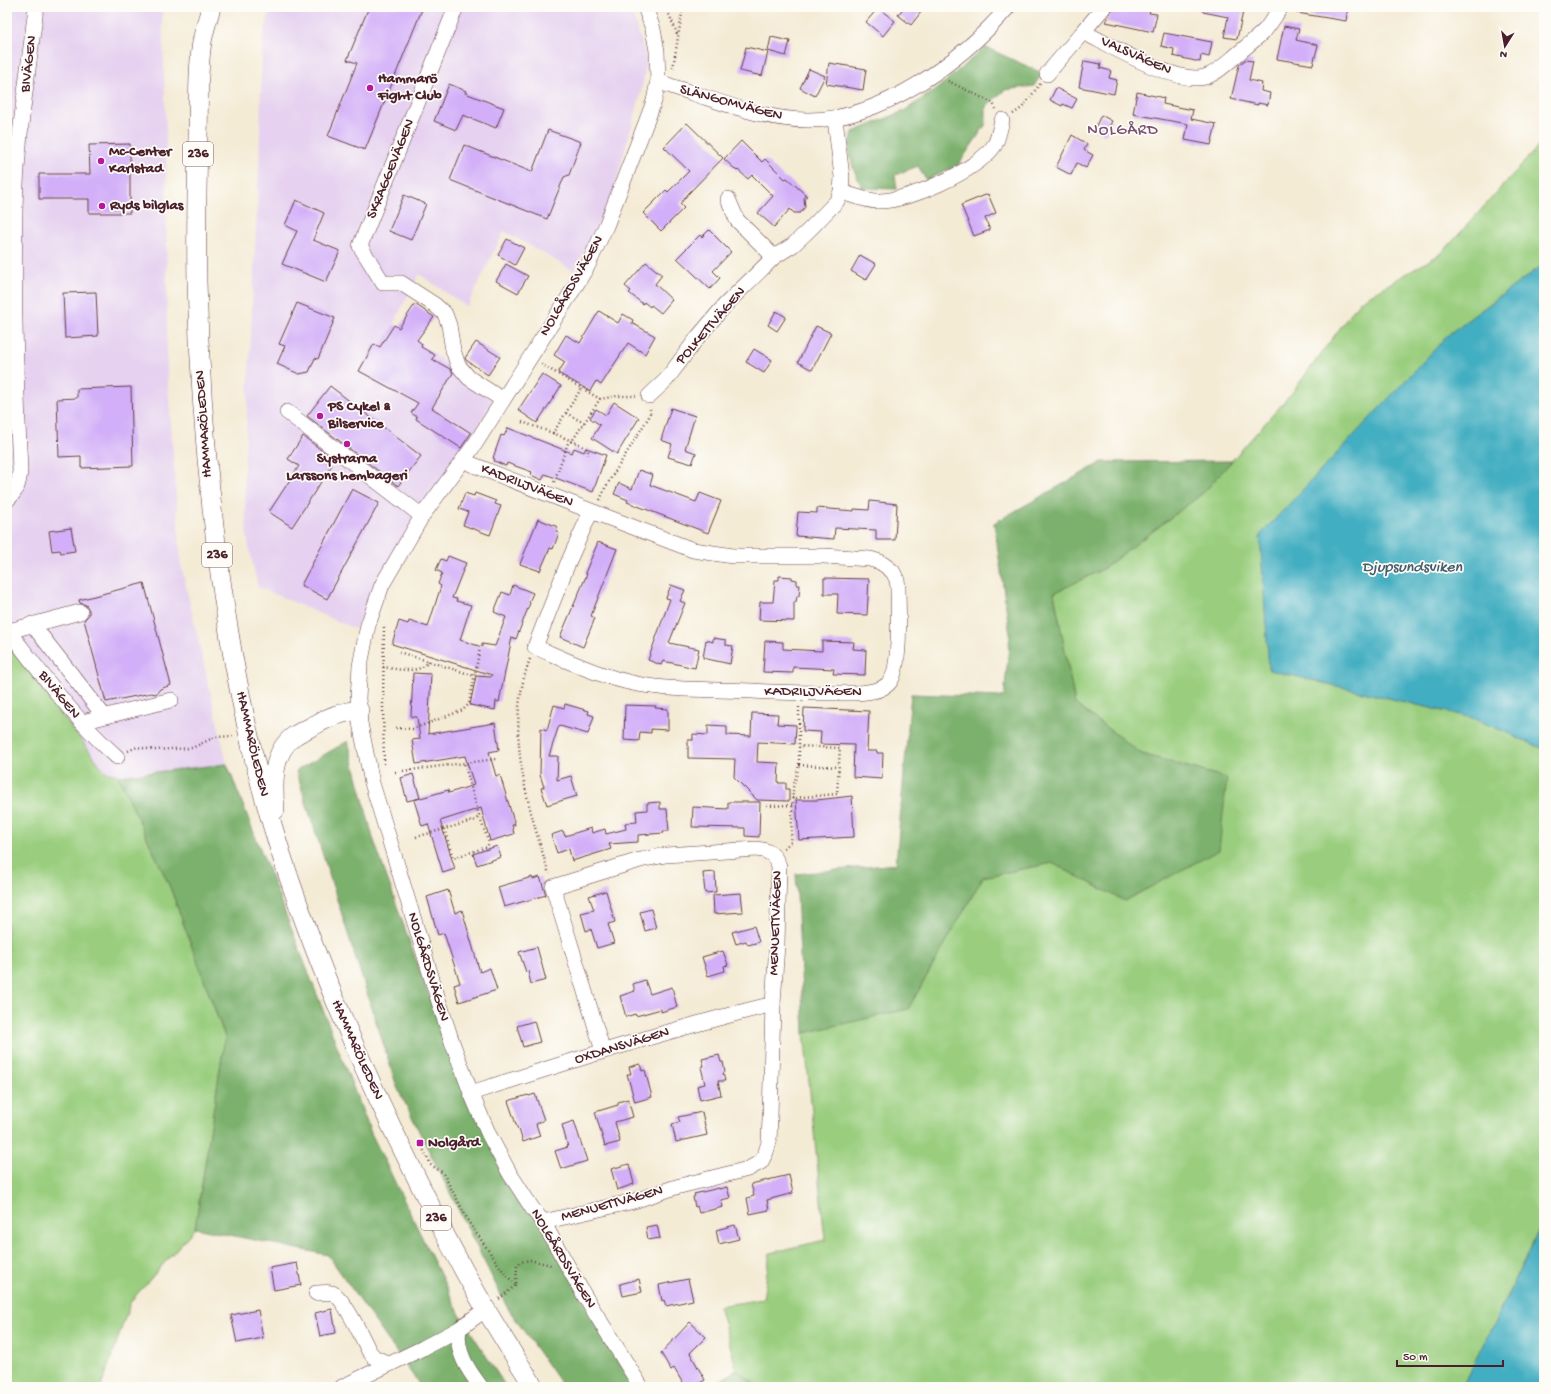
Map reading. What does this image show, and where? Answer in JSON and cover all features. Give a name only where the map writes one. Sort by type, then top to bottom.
[{"type":"main road","name":"HAMMARÖLEDEN","points":[[196,7],[202,43]]},
{"type":"main road","name":"HAMMARÖLEDEN","points":[[211,7],[202,43],[199,84],[197,236],[199,346],[206,455],[213,529],[225,609],[249,737],[264,799],[319,963],[353,1042],[426,1198],[486,1309],[534,1387]]},
{"type":"main road","name":"236","points":[[277,839],[274,797],[275,774],[277,760],[284,746],[294,736],[329,716],[359,710]]},
{"type":"street","name":"BIVÄGEN","points":[[7,500],[15,492],[18,486],[20,470],[11,305],[19,138],[36,7]]},
{"type":"street","name":"SKRAGGEVÄGEN","points":[[456,7],[360,246],[383,283],[401,283],[435,305],[445,314],[458,365],[469,378],[503,400]]},
{"type":"street","name":"NOLGÅRDSVÄGEN","points":[[641,1387],[584,1295],[568,1264],[543,1222],[510,1174],[489,1135],[452,1042],[438,1002],[372,782],[358,698],[360,666],[368,625],[382,585],[422,516],[464,459],[568,298],[591,258],[606,226],[654,101],[664,84],[653,29],[645,7]]},
{"type":"street","name":"SLÄNGOMVÄGEN","points":[[664,84],[737,107],[782,118],[807,120],[835,119],[880,105],[916,85],[938,70],[991,27],[1008,7]]},
{"type":"street","name":"VALSVÄGEN","points":[[1047,74],[1104,7]]},
{"type":"street","name":"VALSVÄGEN","points":[[1083,32],[1168,73],[1190,77],[1204,77],[1212,74],[1223,66],[1266,29],[1281,7]]},
{"type":"street","points":[[835,119],[842,177],[841,192],[878,201],[910,195],[950,178],[977,162],[994,146],[1002,120]]},
{"type":"street","name":"POLKETTVÄGEN","points":[[648,396],[666,380],[698,337],[725,305],[774,257],[793,245],[810,229],[837,201],[841,192]]},
{"type":"street","points":[[728,199],[736,220],[774,257]]},
{"type":"street","points":[[286,412],[422,516]]},
{"type":"street","name":"KADRILJVÄGEN","points":[[464,459],[471,464],[549,495],[591,511],[693,550],[733,556],[809,556],[870,559],[880,562],[893,572],[897,580],[898,587],[897,653],[895,672],[892,679],[882,688],[858,693],[799,694],[726,690],[686,690],[637,684],[619,680],[584,669],[534,647],[591,511]]},
{"type":"street","points":[[8,630],[80,612]]},
{"type":"street","points":[[32,624],[104,716]]},
{"type":"street","name":"BIVÄGEN","points":[[8,630],[54,691],[94,737],[117,757]]},
{"type":"street","points":[[82,722],[171,700]]},
{"type":"street","name":"MENUETTVÄGEN","points":[[543,1222],[634,1200],[676,1186],[748,1169],[761,1162],[766,1152],[770,1118],[779,866],[776,858],[766,850],[756,849],[666,855],[640,860],[553,887]]},
{"type":"street","points":[[553,887],[603,1051]]},
{"type":"street","name":"OXDANSVÄGEN","points":[[472,1093],[603,1051],[732,1014],[773,1004]]},
{"type":"street","points":[[316,1293],[332,1293],[339,1297],[369,1351],[374,1357],[389,1364]]},
{"type":"street","points":[[342,1387],[459,1329],[486,1309]]},
{"type":"street","points":[[459,1329],[459,1349],[462,1358],[480,1387]]},
{"type":"path","points":[[666,7],[678,37]]},
{"type":"path","points":[[664,84],[678,37],[683,7]]},
{"type":"path","points":[[943,79],[993,102],[1002,120],[1022,108],[1047,74]]},
{"type":"path","points":[[537,362],[600,399],[617,396],[648,396],[650,415],[605,488],[597,506],[591,511]]},
{"type":"path","points":[[553,433],[581,389]]},
{"type":"path","points":[[549,495],[568,443],[572,441],[600,399]]},
{"type":"path","points":[[566,413],[584,423]]},
{"type":"path","points":[[522,422],[572,441],[588,450],[588,455]]},
{"type":"path","points":[[384,622],[384,766]]},
{"type":"path","points":[[534,647],[525,672],[518,710],[520,756],[527,799],[553,887]]},
{"type":"path","points":[[396,728],[413,729],[463,710],[468,704],[480,648]]},
{"type":"path","points":[[399,652],[475,676]]},
{"type":"path","points":[[383,667],[419,669],[426,666],[429,662]]},
{"type":"path","points":[[774,856],[791,842],[792,798],[799,765],[799,694]]},
{"type":"path","points":[[117,757],[137,747],[154,750],[192,748],[215,737],[249,737]]},
{"type":"path","points":[[792,798],[837,794],[840,748],[799,746]]},
{"type":"path","points":[[395,772],[496,759]]},
{"type":"path","points":[[444,829],[453,858],[486,847],[489,843],[464,763]]},
{"type":"path","points":[[799,765],[839,767]]},
{"type":"path","points":[[767,806],[792,806]]},
{"type":"path","points":[[416,837],[476,820],[479,815]]},
{"type":"path","points":[[420,1143],[431,1165],[443,1173],[470,1224],[505,1274],[516,1285]]},
{"type":"path","points":[[486,1309],[516,1285],[517,1266],[524,1260],[553,1265],[568,1264]]},
{"type":"shaded area","points":[[7,7],[162,7],[166,129],[167,371],[181,565],[227,764],[118,775],[108,773],[103,769],[7,643]]},
{"type":"shaded area","points":[[270,7],[630,7],[647,59],[641,93],[612,196],[574,271],[504,231],[467,307],[419,274],[394,323],[493,401],[461,454],[413,519],[355,629],[258,587],[247,538],[244,475],[259,170],[262,44]]},
{"type":"green space","points":[[985,47],[1042,73],[1034,86],[1005,90],[986,106],[986,124],[958,165],[926,180],[918,166],[895,175],[897,189],[862,188],[853,168],[849,148],[853,132],[904,111],[938,88]]},
{"type":"green space","points":[[1544,140],[1544,264],[1450,333],[1269,670],[1473,718],[1544,749],[1544,1219],[1463,1387],[760,1387],[737,1370],[719,1306],[763,1299],[770,1253],[825,1240],[804,1033],[908,1009],[983,877],[1052,863],[1125,901],[1227,778],[1142,754],[1075,704],[1054,593],[1103,569],[1203,493],[1292,393],[1360,301],[1442,253]]},
{"type":"green space","points":[[1232,461],[1203,493],[1103,569],[1054,593],[1075,704],[1142,754],[1227,778],[1219,850],[1125,901],[1052,863],[983,877],[908,1009],[804,1033],[796,874],[896,864],[911,694],[1004,697],[1010,635],[994,523],[1102,462]]},
{"type":"green space","points":[[7,643],[103,769],[108,773],[118,775],[170,887],[225,1037],[195,1228],[131,1301],[101,1387],[7,1387]]},
{"type":"green space","points":[[348,741],[373,838],[423,980],[465,1091],[633,1387],[563,1387],[507,1307],[397,1087],[296,771]]},
{"type":"green space","points":[[227,764],[371,1133],[460,1315],[506,1387],[421,1387],[328,1255],[195,1228],[225,1037],[170,887],[118,776]]},
{"type":"green space","points":[[737,1370],[760,1387],[710,1387]]},
{"type":"water","name":"Djupsundsviken","points":[[1544,264],[1544,749],[1473,718],[1269,670],[1260,535],[1450,333]]},
{"type":"water","points":[[1544,1220],[1544,1387],[1463,1387]]},
{"type":"building","points":[[369,7],[423,7],[365,150],[328,136],[357,63],[347,60]]},
{"type":"building","points":[[904,7],[925,7],[911,25],[898,15]]},
{"type":"building","points":[[1113,7],[1136,7],[1150,10],[1149,13],[1157,14],[1153,32],[1106,22]]},
{"type":"building","points":[[1204,7],[1244,7],[1237,39],[1224,37],[1228,17],[1203,12]]},
{"type":"building","points":[[1297,7],[1348,7],[1346,21],[1297,13]]},
{"type":"building","points":[[878,8],[895,21],[883,36],[866,22]]},
{"type":"building","points":[[1284,26],[1299,29],[1296,40],[1318,45],[1313,65],[1277,59]]},
{"type":"building","points":[[1164,33],[1212,42],[1209,57],[1201,55],[1200,62],[1173,56],[1174,49],[1161,46]]},
{"type":"building","points":[[771,37],[790,41],[786,56],[768,51]]},
{"type":"building","points":[[746,47],[768,52],[762,76],[740,71]]},
{"type":"building","points":[[1245,60],[1253,61],[1249,80],[1262,83],[1261,91],[1270,93],[1268,105],[1258,103],[1258,105],[1231,99],[1239,65]]},
{"type":"building","points":[[1084,61],[1101,64],[1100,68],[1111,71],[1109,78],[1117,80],[1114,94],[1079,87]]},
{"type":"building","points":[[829,63],[866,69],[863,90],[826,84]]},
{"type":"building","points":[[809,69],[825,76],[815,96],[800,88]]},
{"type":"building","points":[[449,84],[466,91],[465,93],[504,108],[496,128],[463,115],[456,130],[434,121]]},
{"type":"building","points":[[1056,88],[1077,99],[1072,108],[1063,104],[1062,106],[1050,100]]},
{"type":"building","points":[[1137,92],[1164,98],[1163,104],[1193,110],[1191,119],[1216,124],[1211,145],[1185,140],[1188,124],[1133,114]]},
{"type":"building","points":[[1101,115],[1112,121],[1105,135],[1094,130]]},
{"type":"building","points":[[687,123],[723,158],[688,194],[680,204],[684,208],[661,231],[643,213],[666,190],[668,192],[689,171],[664,147]]},
{"type":"building","points":[[548,130],[581,142],[569,175],[564,177],[547,219],[450,180],[464,145],[532,172]]},
{"type":"building","points":[[1072,135],[1087,144],[1084,150],[1093,155],[1086,168],[1077,163],[1071,175],[1056,167]]},
{"type":"building","points":[[741,141],[762,162],[765,159],[785,179],[787,178],[807,196],[804,198],[805,207],[800,213],[794,213],[790,209],[774,227],[758,213],[773,196],[752,175],[748,179],[724,159]]},
{"type":"building","points":[[130,144],[130,213],[89,213],[89,199],[39,199],[39,174],[90,174],[89,145]]},
{"type":"building","points":[[988,194],[996,213],[985,218],[990,230],[974,236],[961,205]]},
{"type":"building","points":[[404,195],[426,204],[411,240],[389,231]]},
{"type":"building","points":[[296,200],[324,213],[313,240],[340,251],[326,282],[282,264],[297,231],[285,225]]},
{"type":"building","points":[[709,230],[731,252],[713,271],[720,278],[710,289],[677,258],[700,235],[702,237]]},
{"type":"building","points":[[507,239],[524,248],[515,265],[498,255]]},
{"type":"building","points":[[860,255],[876,264],[866,280],[851,271]]},
{"type":"building","points":[[646,262],[662,275],[655,284],[672,300],[661,313],[651,305],[650,307],[644,302],[643,304],[629,293],[631,291],[625,286]]},
{"type":"building","points":[[506,264],[528,276],[518,293],[496,281]]},
{"type":"building","points":[[96,292],[98,336],[65,338],[63,293]]},
{"type":"building","points":[[297,303],[335,318],[318,359],[315,358],[309,372],[299,374],[277,364],[285,346],[279,344]]},
{"type":"building","points":[[415,304],[434,317],[417,340],[422,344],[421,347],[435,355],[432,359],[450,369],[453,373],[432,408],[471,433],[461,448],[416,419],[417,417],[411,413],[418,403],[359,371],[374,344],[380,347],[394,325],[399,328]]},
{"type":"building","points":[[599,311],[618,323],[623,314],[633,320],[632,323],[655,336],[645,354],[628,343],[601,385],[596,381],[590,391],[558,373],[565,362],[554,355],[566,335],[580,343]]},
{"type":"building","points":[[776,311],[786,317],[777,331],[768,325]]},
{"type":"building","points":[[816,326],[831,333],[812,370],[798,362]]},
{"type":"building","points":[[476,342],[500,357],[488,375],[465,358]]},
{"type":"building","points":[[754,349],[772,360],[764,373],[746,362]]},
{"type":"building","points":[[542,374],[561,386],[537,423],[518,410]]},
{"type":"building","points":[[330,386],[421,456],[398,486],[307,416]]},
{"type":"building","points":[[131,387],[133,466],[81,468],[81,456],[59,457],[57,399],[77,398],[77,389]]},
{"type":"building","points":[[614,402],[639,418],[617,454],[592,438],[600,425],[590,418],[596,409],[606,415]]},
{"type":"building","points":[[671,408],[695,416],[685,449],[696,453],[692,464],[668,457],[672,444],[661,440]]},
{"type":"building","points":[[508,428],[572,453],[574,448],[584,452],[586,448],[606,455],[593,492],[545,474],[542,480],[531,475],[532,472],[507,463],[506,466],[494,461],[495,459],[493,458],[501,435],[504,436]]},
{"type":"building","points":[[303,436],[329,456],[326,461],[332,465],[292,527],[269,512],[299,466],[288,459]]},
{"type":"building","points":[[639,470],[653,475],[650,485],[696,502],[700,493],[721,501],[708,533],[627,502],[628,500],[614,494],[619,483],[632,489]]},
{"type":"building","points":[[352,489],[379,503],[327,599],[301,585]]},
{"type":"building","points":[[465,493],[474,496],[475,493],[496,501],[495,504],[501,506],[490,535],[463,525],[468,512],[459,509]]},
{"type":"building","points":[[870,501],[897,504],[895,540],[876,540],[876,530],[835,528],[834,539],[796,536],[798,512],[817,513],[817,508],[854,511],[854,509],[869,510]]},
{"type":"building","points":[[538,519],[558,527],[556,532],[559,533],[553,549],[550,548],[540,571],[520,564]]},
{"type":"building","points":[[71,528],[75,551],[61,553],[60,550],[52,551],[49,531]]},
{"type":"building","points":[[598,542],[617,549],[591,616],[595,618],[583,647],[560,637],[587,574],[585,573]]},
{"type":"building","points":[[448,556],[466,563],[452,598],[457,599],[456,601],[471,605],[460,640],[482,647],[482,644],[495,646],[506,617],[494,612],[502,592],[510,595],[513,585],[533,593],[516,639],[512,637],[499,702],[496,701],[495,710],[470,705],[476,676],[491,677],[492,675],[392,644],[399,621],[408,624],[409,621],[428,627],[441,586],[438,584],[442,573],[436,570],[441,559],[446,561]]},
{"type":"building","points":[[779,576],[792,577],[792,579],[797,580],[797,585],[800,585],[799,596],[797,596],[796,602],[794,602],[794,621],[759,620],[760,602],[773,602],[775,580],[779,580]]},
{"type":"building","points":[[824,578],[869,579],[867,615],[837,614],[838,594],[824,594]]},
{"type":"building","points":[[144,583],[171,685],[160,689],[156,694],[151,693],[106,702],[84,620],[89,615],[89,610],[86,605],[80,603],[79,600]]},
{"type":"building","points":[[671,585],[685,590],[680,601],[685,603],[669,643],[699,649],[695,668],[663,661],[661,665],[648,660],[670,599],[666,598]]},
{"type":"building","points":[[713,638],[726,640],[726,645],[733,646],[730,664],[703,658],[706,640],[713,642]]},
{"type":"building","points":[[765,641],[783,642],[783,649],[822,651],[822,641],[854,642],[853,649],[866,650],[865,675],[833,674],[834,669],[793,667],[793,673],[763,672]]},
{"type":"building","points":[[413,673],[431,674],[428,734],[495,723],[499,750],[489,752],[496,776],[500,775],[515,825],[512,825],[514,834],[490,841],[481,808],[440,821],[455,869],[443,873],[428,824],[422,826],[414,800],[448,790],[449,793],[474,785],[465,756],[416,764],[412,740],[420,739],[417,717],[411,717]]},
{"type":"building","points":[[565,704],[589,711],[588,714],[594,716],[588,734],[560,726],[558,728],[549,756],[558,756],[557,780],[571,776],[577,796],[547,805],[541,788],[544,787],[540,775],[541,728],[547,730],[554,705],[564,708]]},
{"type":"building","points":[[625,705],[656,706],[655,708],[668,709],[668,730],[651,729],[651,733],[640,732],[639,741],[624,740]]},
{"type":"building","points":[[804,708],[869,711],[867,751],[877,751],[877,753],[883,753],[882,779],[853,777],[854,745],[820,744],[821,732],[803,731]]},
{"type":"building","points":[[752,713],[778,714],[777,724],[796,725],[795,744],[758,742],[757,762],[779,763],[778,783],[786,783],[786,789],[789,789],[789,801],[757,800],[734,777],[735,759],[688,758],[688,740],[693,740],[693,734],[708,735],[708,725],[727,726],[727,735],[751,736]]},
{"type":"building","points":[[413,774],[420,798],[407,801],[401,778]]},
{"type":"building","points":[[852,796],[854,837],[799,840],[796,800],[817,800]]},
{"type":"building","points":[[660,802],[660,809],[667,809],[669,831],[663,831],[664,833],[638,835],[638,842],[609,844],[611,849],[572,861],[569,849],[557,853],[551,835],[563,831],[565,836],[591,828],[592,833],[605,829],[606,834],[626,829],[625,823],[637,822],[636,811],[647,810],[647,803]]},
{"type":"building","points":[[728,802],[760,802],[759,837],[745,836],[745,828],[692,827],[693,807],[728,809]]},
{"type":"building","points":[[497,846],[501,857],[477,865],[473,854]]},
{"type":"building","points":[[715,872],[716,892],[705,893],[703,873]]},
{"type":"building","points":[[532,877],[533,879],[540,877],[546,895],[504,907],[498,887]]},
{"type":"building","points":[[448,890],[455,913],[462,910],[480,972],[490,968],[497,990],[459,1002],[454,985],[460,983],[444,933],[438,935],[427,897]]},
{"type":"building","points":[[606,891],[615,922],[608,924],[614,943],[597,948],[591,929],[586,931],[581,913],[594,910],[589,896]]},
{"type":"building","points":[[741,893],[743,912],[714,914],[713,895]]},
{"type":"building","points":[[651,909],[656,928],[645,931],[640,912]]},
{"type":"building","points":[[754,926],[759,942],[748,945],[746,941],[736,944],[732,932]]},
{"type":"building","points":[[537,947],[546,980],[531,984],[528,971],[526,972],[519,952]]},
{"type":"building","points":[[723,951],[728,965],[724,966],[725,971],[708,976],[702,957]]},
{"type":"building","points":[[645,980],[650,994],[672,987],[677,1007],[661,1012],[661,1009],[636,1016],[635,1014],[626,1017],[620,996],[635,991],[633,984]]},
{"type":"building","points":[[534,1021],[540,1042],[523,1047],[517,1026]]},
{"type":"building","points":[[719,1055],[721,1062],[723,1062],[725,1072],[723,1073],[725,1081],[718,1081],[721,1095],[700,1100],[697,1086],[705,1084],[701,1067],[704,1066],[702,1059]]},
{"type":"building","points":[[640,1064],[642,1071],[645,1070],[652,1097],[635,1102],[627,1074],[631,1074],[629,1067]]},
{"type":"building","points":[[535,1094],[544,1120],[536,1124],[540,1136],[523,1142],[508,1101]]},
{"type":"building","points":[[628,1099],[633,1117],[615,1122],[620,1142],[605,1146],[595,1112],[618,1105],[618,1102]]},
{"type":"building","points":[[702,1112],[707,1135],[676,1142],[672,1124],[680,1122],[678,1117]]},
{"type":"building","points":[[574,1121],[587,1161],[561,1169],[555,1151],[568,1147],[562,1125]]},
{"type":"building","points":[[629,1164],[634,1184],[617,1190],[611,1169]]},
{"type":"building","points":[[789,1175],[793,1193],[767,1200],[769,1210],[750,1214],[747,1198],[754,1196],[751,1184]]},
{"type":"building","points":[[727,1187],[730,1198],[721,1200],[723,1207],[699,1213],[697,1206],[695,1207],[693,1197],[695,1196],[694,1194]]},
{"type":"building","points":[[657,1225],[660,1238],[648,1240],[646,1227]]},
{"type":"building","points":[[735,1225],[739,1239],[719,1244],[716,1230]]},
{"type":"building","points":[[297,1263],[301,1285],[274,1290],[270,1268]]},
{"type":"building","points":[[639,1279],[642,1292],[623,1296],[620,1284]]},
{"type":"building","points":[[688,1279],[693,1300],[666,1306],[664,1300],[662,1301],[659,1285]]},
{"type":"building","points":[[332,1309],[336,1333],[320,1336],[315,1313]]},
{"type":"building","points":[[258,1310],[263,1338],[237,1343],[231,1315]]},
{"type":"building","points":[[690,1322],[706,1337],[690,1353],[705,1380],[693,1387],[685,1387],[674,1368],[671,1370],[661,1353]]},
{"type":"place","name":"Hammarö Fight Club","points":[[370,88]]},
{"type":"place","name":"Mc-Center Karlstad","points":[[101,161]]},
{"type":"place","name":"Ryds bilglas","points":[[102,206]]},
{"type":"place","name":"PS Cykel & Bilservice","points":[[320,416]]},
{"type":"place","name":"Systrarna Larssons hembageri","points":[[347,444]]},
{"type":"place","name":"Nolgård","points":[[420,1143]]},
{"type":"district","name":"NOLGÅRD","points":[[1123,131]]}]
